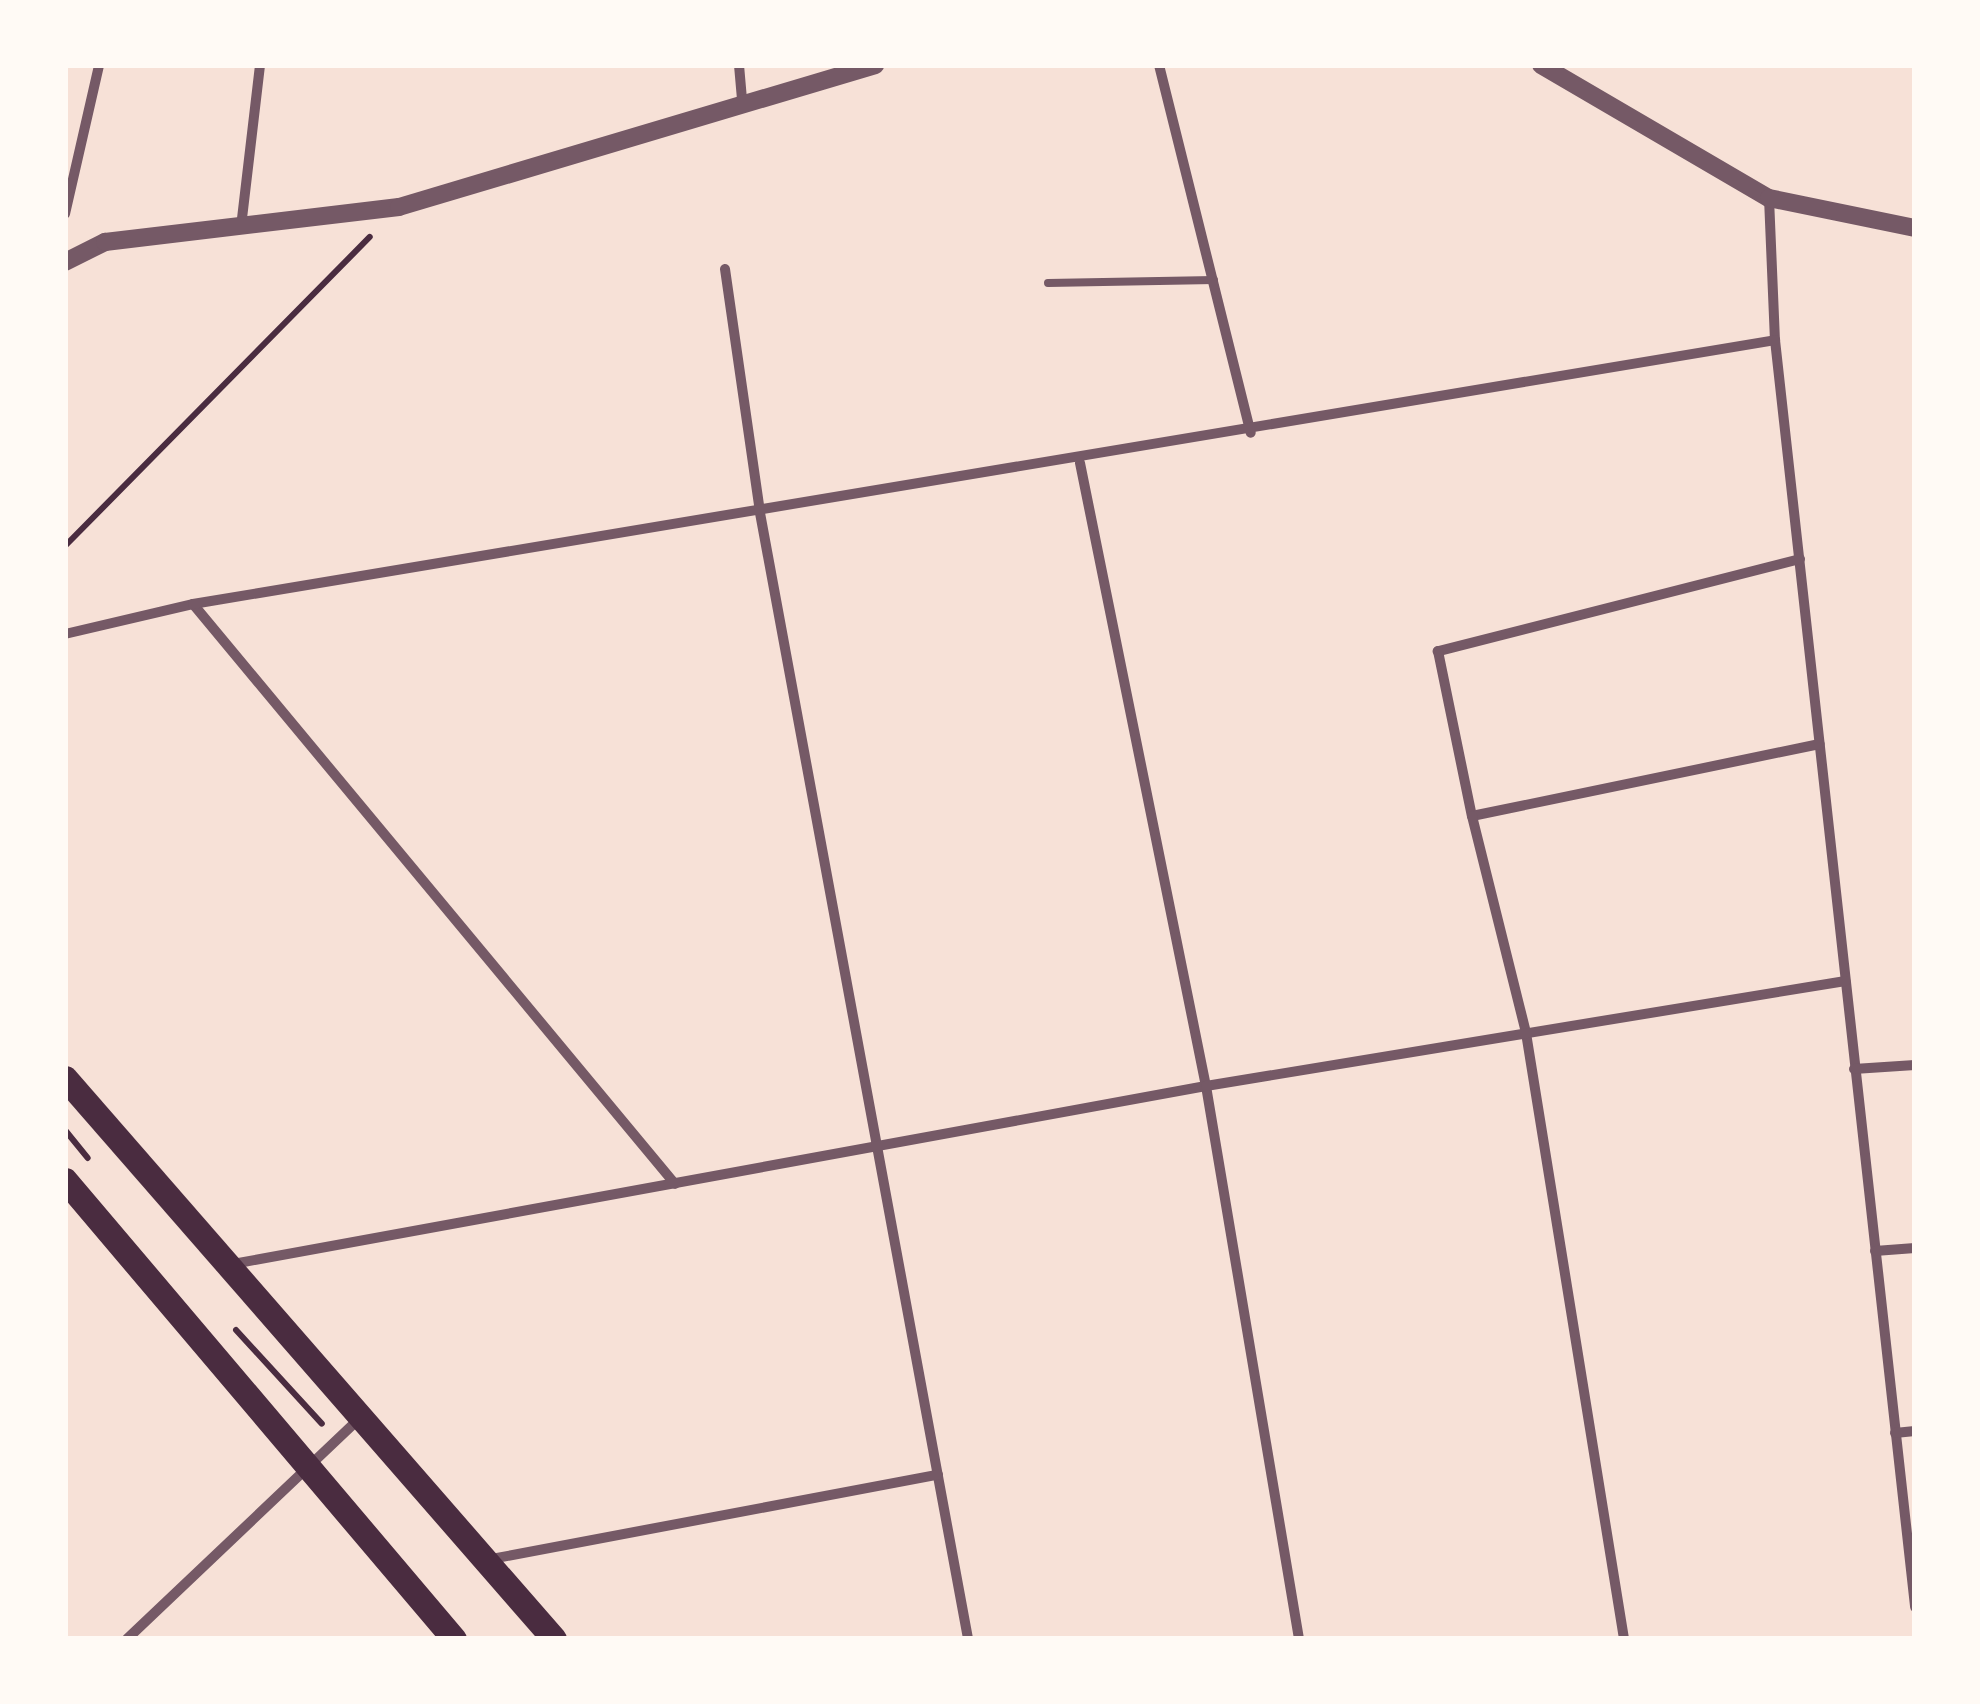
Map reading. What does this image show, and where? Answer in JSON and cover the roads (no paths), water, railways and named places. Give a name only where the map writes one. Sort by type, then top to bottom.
[{"type":"main road","points":[[65,1078],[554,1639]]},
{"type":"main road","points":[[65,1180],[305,1470],[454,1639]]},
{"type":"street","points":[[65,214],[99,65]]},
{"type":"street","points":[[241,228],[260,65]]},
{"type":"street","points":[[738,65],[742,100]]},
{"type":"street","points":[[65,262],[104,242],[399,207],[742,100],[875,65]]},
{"type":"street","points":[[1158,65],[1251,433]]},
{"type":"street","points":[[1541,65],[1768,198],[1911,222]]},
{"type":"street","points":[[1768,198],[1775,340],[1915,1607]]},
{"type":"street","points":[[725,269],[760,513],[968,1639]]},
{"type":"street","points":[[65,634],[193,604],[1080,463],[1775,340]]},
{"type":"street","points":[[1080,463],[1206,1086],[1299,1639]]},
{"type":"street","points":[[1624,1639],[1526,1033],[1472,816],[1438,651],[1800,559]]},
{"type":"street","points":[[193,604],[674,1184]]},
{"type":"street","points":[[1472,816],[1820,744]]},
{"type":"street","points":[[228,1266],[1206,1086],[1845,981]]},
{"type":"street","points":[[1854,1069],[1915,1065]]},
{"type":"street","points":[[1875,1251],[1915,1248]]},
{"type":"street","points":[[127,1639],[362,1416]]},
{"type":"street","points":[[1896,1433],[1915,1431]]},
{"type":"street","points":[[485,1560],[938,1474]]},
{"type":"lane","points":[[1048,283],[1214,280]]}]
